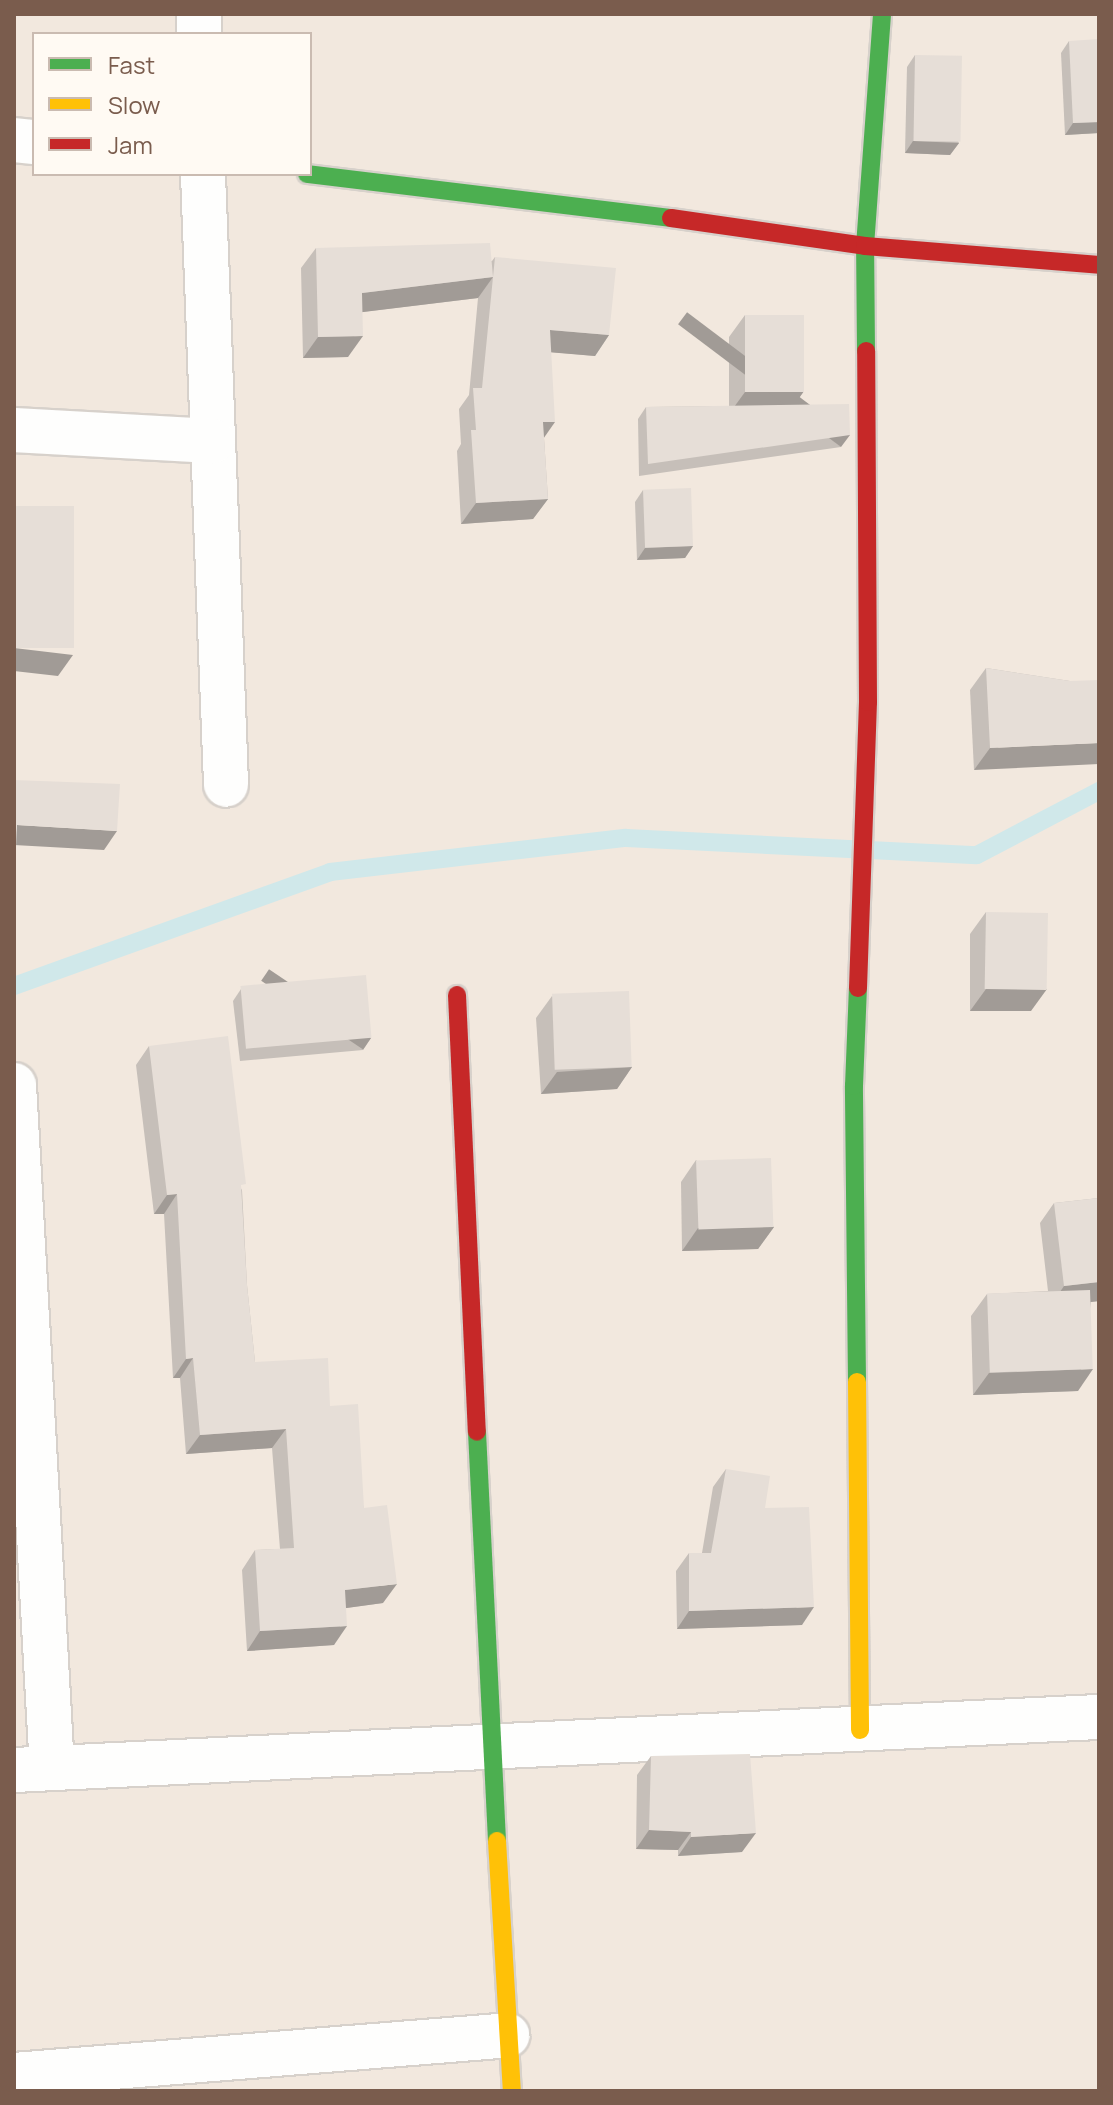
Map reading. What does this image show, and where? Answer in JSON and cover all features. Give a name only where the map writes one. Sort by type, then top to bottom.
[{"type":"street","points":[[860,1730],[854,1086],[868,702],[865,246],[882,14]]},
{"type":"street","points":[[312,175],[644,214],[865,246],[1099,265]]},
{"type":"street","points":[[203,176],[226,785]]},
{"type":"street","points":[[14,430],[213,441]]},
{"type":"street","points":[[457,995],[491,1748],[512,2091]]},
{"type":"street","points":[[14,1085],[33,1769],[1099,1717]]},
{"type":"street","points":[[14,2075],[507,2035]]},
{"type":"shaded area","points":[[14,14],[1099,14],[1099,2091],[14,2091]]},
{"type":"building","points":[[1099,39],[1099,122],[1073,123],[1069,41]]},
{"type":"building","points":[[915,55],[962,56],[960,142],[913,141]]},
{"type":"building","points":[[490,243],[493,277],[362,293],[363,336],[318,337],[316,248]]},
{"type":"building","points":[[495,257],[616,268],[609,335],[550,330],[555,422],[543,422],[548,499],[476,503],[471,430],[476,430],[473,388],[482,388]]},
{"type":"building","points":[[745,315],[804,315],[804,392],[745,392]]},
{"type":"building","points":[[849,404],[850,435],[648,464],[646,407]]},
{"type":"building","points":[[691,488],[693,546],[645,548],[643,490]]},
{"type":"building","points":[[14,506],[74,506],[74,648],[14,648]]},
{"type":"building","points":[[986,668],[1070,681],[1099,680],[1099,743],[990,748]]},
{"type":"building","points":[[14,780],[120,784],[117,831],[17,825],[14,847]]},
{"type":"building","points":[[986,912],[1048,913],[1047,990],[985,989]]},
{"type":"building","points":[[366,975],[371,1038],[246,1049],[240,986]]},
{"type":"building","points":[[629,991],[632,1067],[555,1070],[552,994]]},
{"type":"building","points":[[228,1036],[246,1184],[241,1185],[255,1362],[328,1358],[330,1406],[358,1404],[364,1508],[387,1505],[397,1584],[345,1590],[347,1626],[260,1631],[255,1550],[294,1548],[286,1429],[200,1435],[193,1358],[186,1359],[177,1194],[167,1195],[149,1046]]},
{"type":"building","points":[[771,1158],[773,1227],[698,1230],[696,1161]]},
{"type":"building","points":[[1099,1198],[1099,1282],[1064,1286],[1054,1203]]},
{"type":"building","points":[[1090,1290],[1093,1369],[990,1373],[987,1294]]},
{"type":"building","points":[[726,1469],[770,1476],[765,1508],[809,1507],[814,1607],[689,1611],[689,1553],[711,1553]]},
{"type":"building","points":[[750,1754],[756,1833],[691,1837],[691,1832],[649,1830],[651,1756]]},
{"type":"waterway","points":[[14,986],[330,872],[626,838],[977,855],[1099,791]]},
{"type":"traffic: fast","points":[[866,351],[865,246],[882,14]]},
{"type":"traffic: fast","points":[[312,175],[671,218]]},
{"type":"traffic: fast","points":[[857,1382],[854,1086],[858,988]]},
{"type":"traffic: fast","points":[[477,1432],[497,1841]]},
{"type":"traffic: slow","points":[[857,1382],[860,1730]]},
{"type":"traffic: slow","points":[[497,1841],[512,2091]]},
{"type":"traffic: jam","points":[[671,218],[865,246],[1099,265]]},
{"type":"traffic: jam","points":[[858,988],[868,702],[866,351]]},
{"type":"traffic: jam","points":[[457,995],[477,1432]]}]
